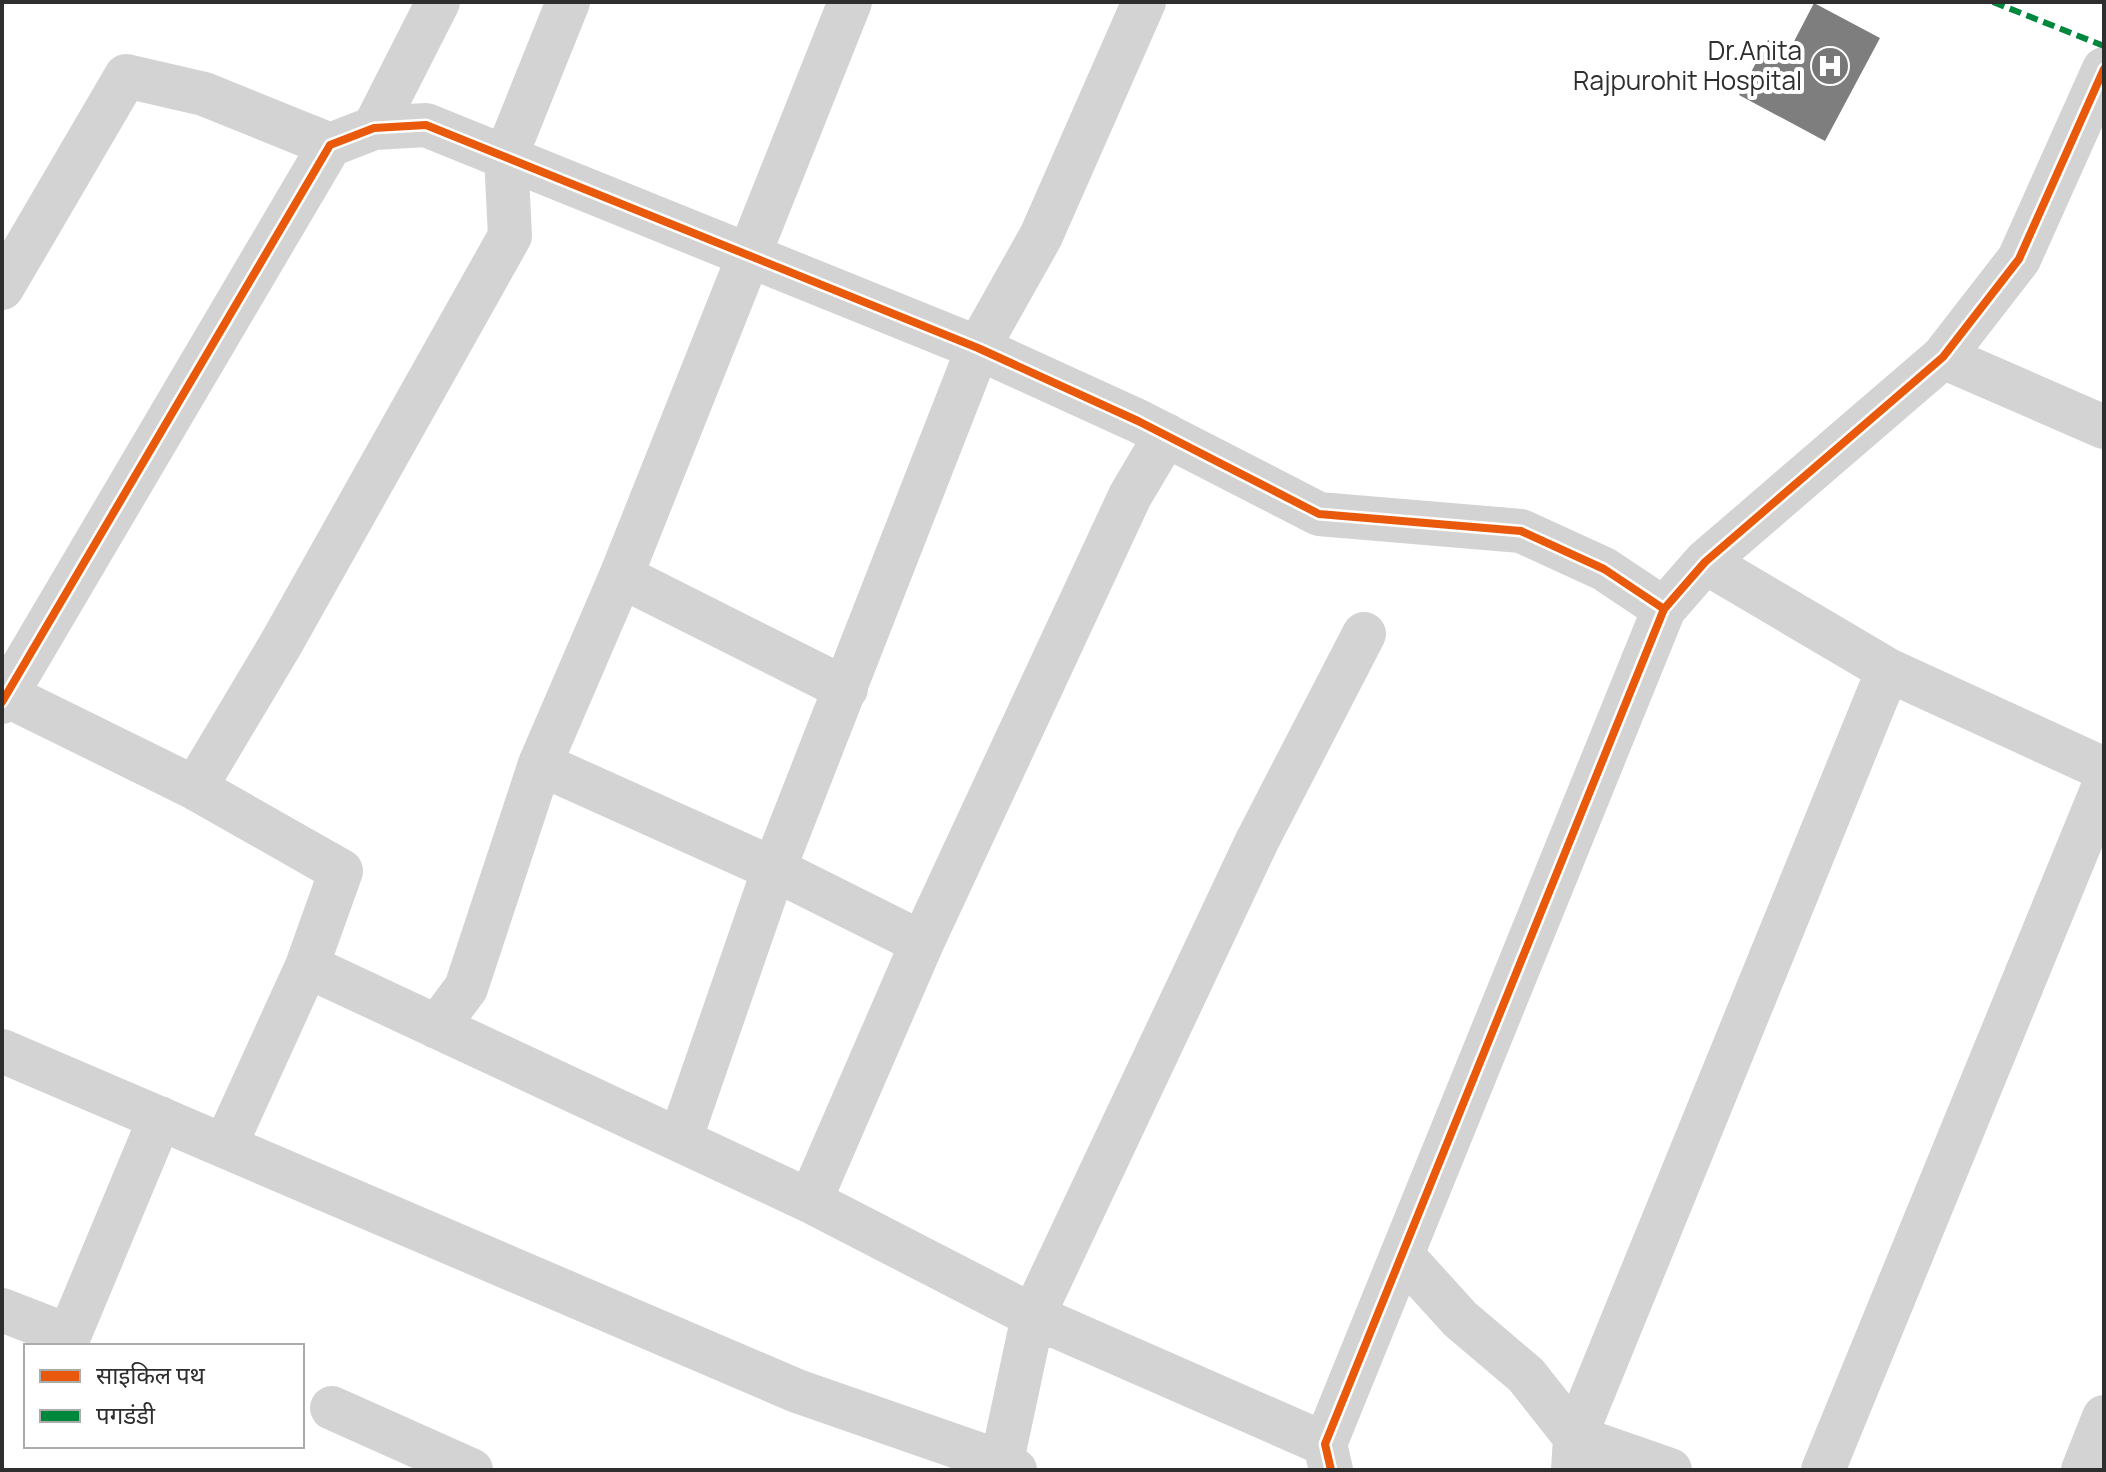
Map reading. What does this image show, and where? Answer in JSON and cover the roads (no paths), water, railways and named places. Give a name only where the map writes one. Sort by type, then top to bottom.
[{"type":"street","points":[[374,128],[438,2]]},
{"type":"street","points":[[195,788],[282,642],[510,236],[506,156],[568,2]]},
{"type":"street","points":[[437,1027],[466,988],[540,764],[621,576],[850,2]]},
{"type":"street","points":[[680,1140],[774,869],[978,348],[1041,236],[1144,2]]},
{"type":"street","points":[[307,966],[810,1201],[1033,1316],[1328,1457],[1402,1255],[1664,609],[1705,562],[1943,357],[2019,259],[2104,69]]},
{"type":"street","points":[[2,288],[126,76],[204,94],[330,145]]},
{"type":"street","points":[[225,1146],[307,966],[341,871],[195,788],[3,697],[330,145],[374,128],[426,125],[749,254],[978,348],[1166,435],[1319,514],[1521,531],[1604,569],[1664,609]]},
{"type":"street","points":[[1943,357],[2104,427]]},
{"type":"street","points":[[810,1201],[922,943],[1130,496],[1166,435]]},
{"type":"street","points":[[1705,562],[1888,670],[2104,769]]},
{"type":"street","points":[[621,576],[846,689]]},
{"type":"street","points":[[2,1052],[797,1391],[1005,1467],[1033,1316],[1257,841],[1364,634]]},
{"type":"street","points":[[1574,1454],[1888,670]]},
{"type":"street","points":[[540,764],[774,869],[922,943]]},
{"type":"street","points":[[1823,1470],[2104,785]]},
{"type":"street","points":[[2,1310],[69,1336],[160,1118]]},
{"type":"street","points":[[1402,1255],[1460,1319],[1526,1375],[1574,1454],[1670,1470]]},
{"type":"street","points":[[332,1408],[471,1470]]},
{"type":"street","points":[[2083,1470],[2104,1417]]},
{"type":"place","name":"Dr.Anita Rajpurohit Hospital","points":[[1830,66]]}]
